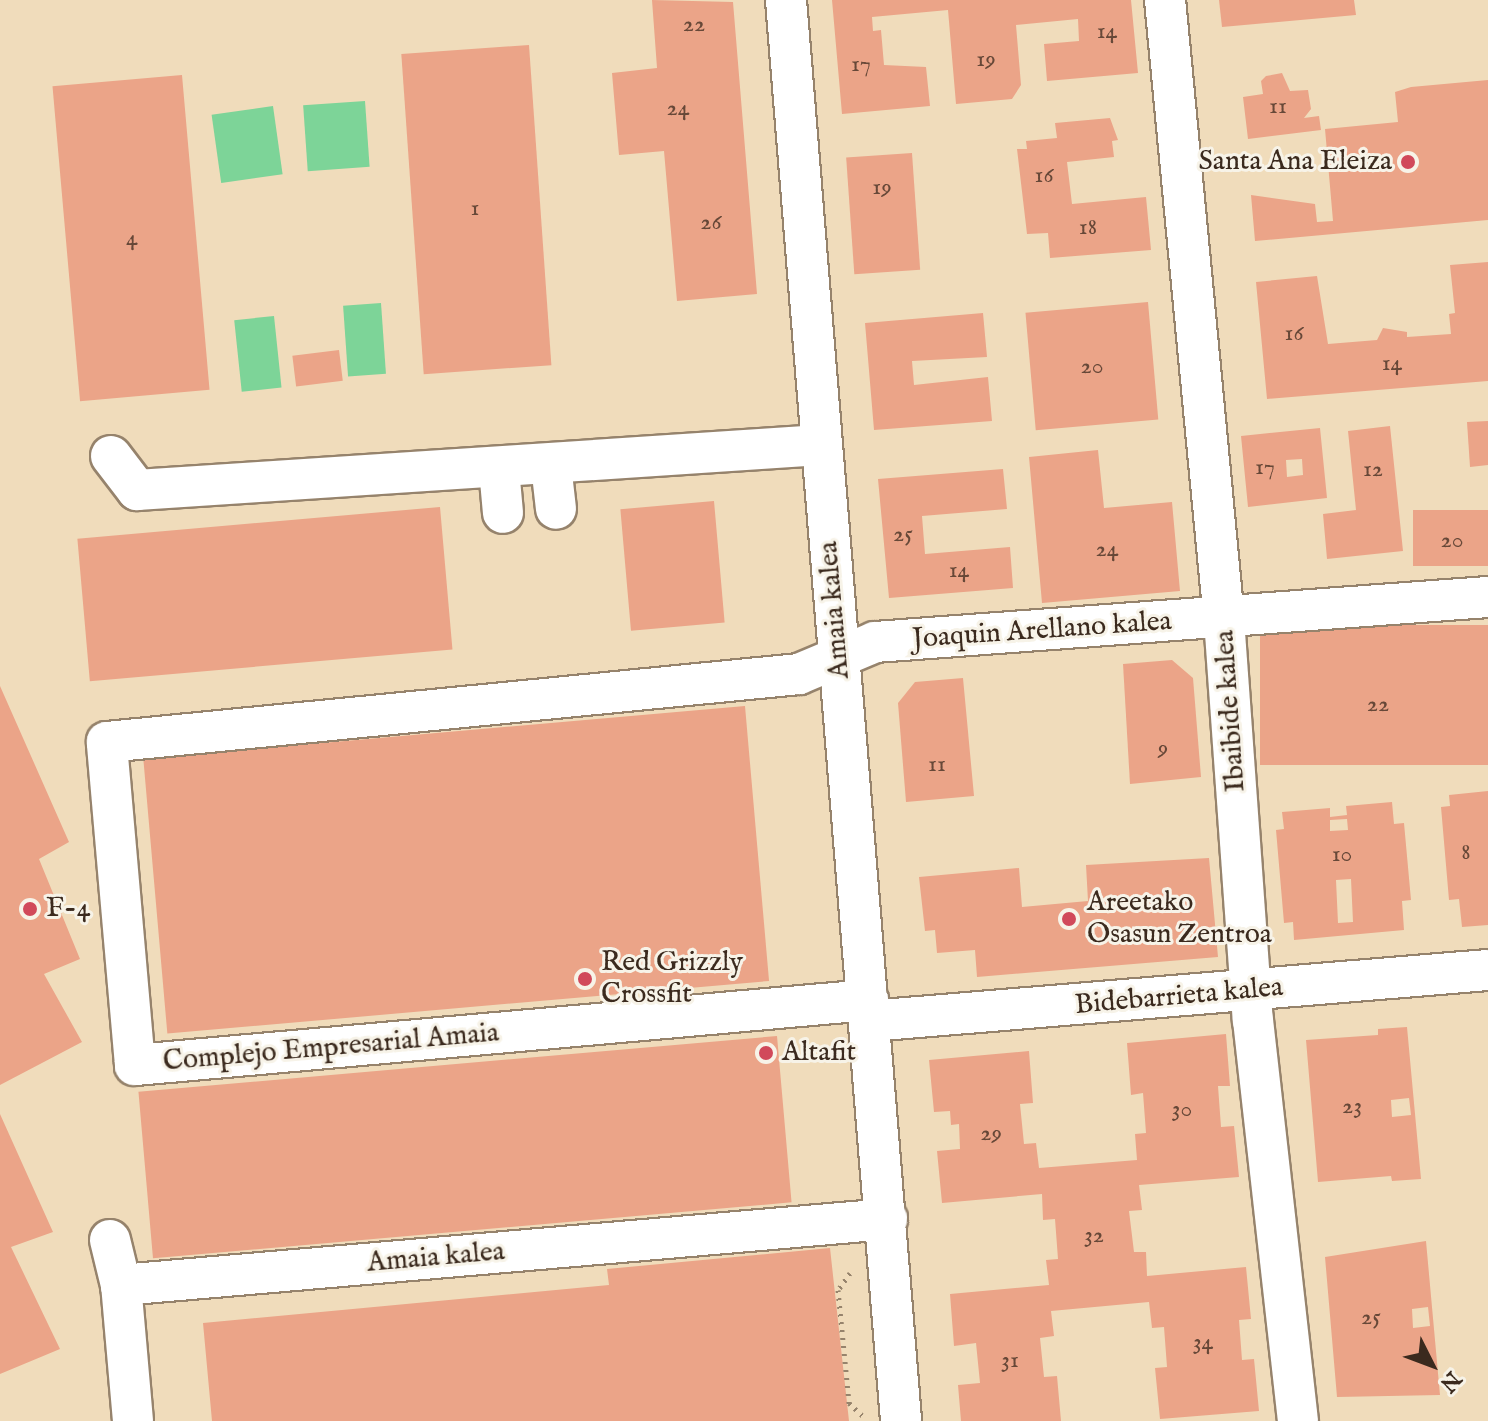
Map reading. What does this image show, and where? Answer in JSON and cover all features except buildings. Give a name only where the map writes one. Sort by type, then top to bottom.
[{"type":"street","name":"Amaia kalea","points":[[786,0],[869,1011],[873,1220],[901,1421]]},
{"type":"street","name":"Ibaibide kalea","points":[[1165,0],[1224,619],[1251,992],[1298,1421]]},
{"type":"street","points":[[111,456],[137,490],[499,469],[821,445]]},
{"type":"street","points":[[551,465],[556,509]]},
{"type":"street","points":[[499,469],[503,513]]},
{"type":"street","name":"Joaquin Arellano kalea","points":[[839,657],[875,642],[1224,619],[1488,597]]},
{"type":"street","name":"Complejo Empresarial Amaia","points":[[839,657],[799,674],[107,742],[135,1065],[869,1011]]},
{"type":"street","name":"Bidebarrieta kalea","points":[[869,1011],[1251,992],[1488,970]]},
{"type":"street","name":"Amaia kalea","points":[[121,1285],[873,1220]]},
{"type":"street","points":[[110,1240],[121,1285],[133,1421]]},
{"type":"path","points":[[863,1421],[849,1403],[838,1290],[861,1253],[873,1220]]},
{"type":"green space","points":[[365,101],[370,167],[308,171],[303,105]]},
{"type":"green space","points":[[273,106],[283,174],[221,183],[212,115]]},
{"type":"green space","points":[[381,303],[386,374],[348,376],[343,306]]},
{"type":"green space","points":[[274,316],[282,388],[242,392],[234,320]]},
{"type":"place","name":"Santa Ana Eleiza","points":[[1408,162]]},
{"type":"place","name":"F-4","points":[[30,909]]},
{"type":"place","name":"Areetako Osasun Zentroa","points":[[1069,919]]},
{"type":"place","name":"Red Grizzly Crossfit","points":[[585,979]]},
{"type":"place","name":"Altafit","points":[[766,1053]]}]
